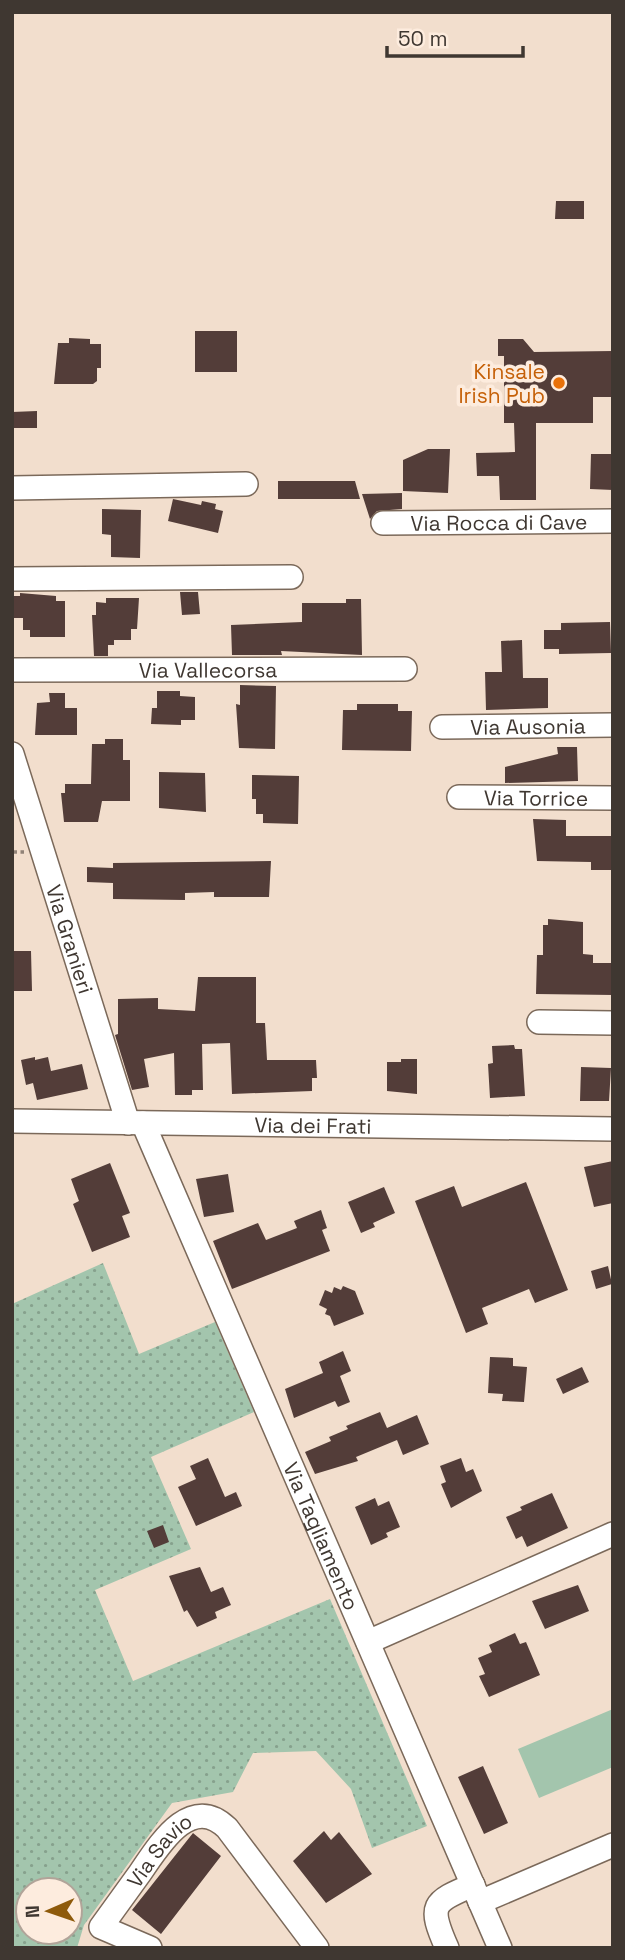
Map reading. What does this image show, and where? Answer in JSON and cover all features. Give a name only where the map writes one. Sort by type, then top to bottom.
[{"type":"street","points":[[12,488],[246,484]]},
{"type":"street","name":"Via Rocca di Cave","points":[[383,523],[613,521]]},
{"type":"street","points":[[12,579],[291,577]]},
{"type":"street","name":"Via Vallecorsa","points":[[12,670],[405,669]]},
{"type":"street","name":"Via Ausonia","points":[[442,727],[613,725]]},
{"type":"street","name":"Via Granieri","points":[[12,754],[135,1123]]},
{"type":"street","name":"Via Torrice","points":[[459,797],[613,799]]},
{"type":"street","points":[[539,1022],[613,1023]]},
{"type":"street","name":"Via dei Frati","points":[[12,1121],[613,1129]]},
{"type":"street","name":"Via Tagliamento","points":[[135,1123],[368,1642],[500,1948]]},
{"type":"street","points":[[368,1642],[613,1534]]},
{"type":"street","name":"Via Savio","points":[[150,1948],[101,1927],[167,1835],[187,1819],[204,1816],[218,1820],[227,1828],[317,1948]]},
{"type":"street","points":[[447,1948],[437,1921],[437,1906],[443,1898],[477,1894],[613,1845]]},
{"type":"green space","points":[[103,1263],[139,1354],[215,1322],[254,1412],[151,1457],[191,1549],[95,1590],[133,1681],[330,1599],[427,1826],[372,1848],[351,1789],[316,1751],[253,1753],[233,1792],[172,1803],[84,1925],[84,1876],[14,1876],[14,1946],[78,1946],[12,1948],[12,1304]]},
{"type":"green space","points":[[613,1709],[613,1767],[539,1798],[518,1749]]},
{"type":"building","points":[[556,201],[584,201],[584,219],[555,219]]},
{"type":"building","points":[[195,331],[237,331],[237,372],[195,372]]},
{"type":"building","points":[[69,338],[90,339],[90,344],[101,344],[101,368],[97,368],[97,381],[93,384],[54,384],[58,343],[69,343]]},
{"type":"building","points":[[498,339],[523,339],[534,352],[613,351],[613,397],[593,397],[593,423],[536,423],[536,500],[500,500],[499,476],[477,476],[476,453],[515,452],[514,423],[504,423],[504,356],[498,356]]},
{"type":"building","points":[[37,411],[37,428],[13,428],[12,412]]},
{"type":"building","points":[[428,449],[450,449],[448,493],[403,491],[403,460]]},
{"type":"building","points":[[591,454],[613,454],[613,490],[590,489]]},
{"type":"building","points":[[278,481],[355,481],[360,499],[278,499]]},
{"type":"building","points":[[402,493],[402,509],[377,511],[370,519],[362,494]]},
{"type":"building","points":[[173,499],[201,505],[202,501],[216,504],[215,509],[223,511],[218,533],[168,521]]},
{"type":"building","points":[[102,509],[141,510],[140,558],[111,557],[111,535],[102,534]]},
{"type":"building","points":[[180,592],[198,592],[200,614],[182,615]]},
{"type":"building","points":[[20,593],[56,596],[56,601],[65,601],[65,637],[30,637],[30,630],[23,630],[23,618],[12,618],[12,596],[20,596]]},
{"type":"building","points":[[106,598],[139,598],[137,629],[131,629],[131,640],[114,640],[114,645],[108,645],[108,656],[94,656],[92,615],[96,615],[96,602],[106,603]]},
{"type":"building","points":[[346,599],[361,599],[362,655],[281,651],[282,655],[232,655],[231,625],[302,622],[302,603],[346,603]]},
{"type":"building","points":[[610,622],[611,653],[559,654],[559,649],[544,649],[544,630],[561,630],[561,623]]},
{"type":"building","points":[[522,640],[523,678],[548,678],[548,708],[486,710],[485,672],[502,672],[501,641]]},
{"type":"building","points":[[240,685],[276,686],[275,749],[239,748],[236,704],[240,705]]},
{"type":"building","points":[[157,691],[180,691],[180,696],[195,697],[195,720],[181,720],[181,725],[151,724],[152,708],[157,708]]},
{"type":"building","points":[[49,693],[65,693],[65,708],[77,708],[77,735],[35,735],[37,703],[50,702]]},
{"type":"building","points":[[357,704],[398,704],[398,711],[412,711],[411,751],[342,750],[343,710],[357,710]]},
{"type":"building","points":[[105,739],[123,739],[123,760],[130,760],[130,801],[102,801],[98,822],[64,822],[61,793],[65,793],[65,784],[91,784],[92,744],[105,744]]},
{"type":"building","points":[[557,747],[577,747],[578,781],[505,783],[505,767],[558,754]]},
{"type":"building","points":[[159,772],[205,773],[206,812],[159,808]]},
{"type":"building","points":[[252,775],[299,776],[298,824],[263,823],[263,814],[256,814],[256,799],[252,799]]},
{"type":"building","points":[[533,819],[566,820],[566,836],[613,836],[613,870],[591,870],[591,862],[537,861]]},
{"type":"building","points":[[271,861],[269,897],[214,897],[214,892],[185,893],[185,900],[113,899],[113,883],[87,882],[87,867],[113,868],[113,863]]},
{"type":"building","points":[[548,919],[583,922],[583,954],[593,955],[593,963],[613,963],[613,995],[536,994],[537,955],[543,955],[543,925],[548,925]]},
{"type":"building","points":[[12,951],[31,951],[32,991],[12,991]]},
{"type":"building","points":[[198,977],[256,977],[256,1023],[265,1023],[267,1060],[316,1060],[317,1078],[312,1078],[312,1091],[232,1094],[230,1043],[202,1044],[203,1090],[192,1090],[192,1095],[175,1095],[174,1053],[144,1059],[149,1087],[132,1090],[115,1035],[118,1034],[118,999],[158,998],[158,1009],[195,1011]]},
{"type":"building","points":[[514,1045],[515,1049],[522,1049],[525,1096],[490,1098],[488,1064],[493,1063],[492,1046]]},
{"type":"building","points":[[35,1057],[35,1060],[48,1057],[51,1071],[82,1064],[88,1089],[37,1100],[33,1083],[26,1085],[21,1060]]},
{"type":"building","points":[[401,1059],[417,1059],[417,1094],[387,1091],[387,1062],[401,1062]]},
{"type":"building","points":[[581,1067],[611,1068],[609,1101],[580,1101]]},
{"type":"building","points":[[613,1161],[613,1203],[594,1207],[584,1167]]},
{"type":"building","points":[[110,1163],[130,1213],[122,1216],[130,1237],[92,1252],[73,1204],[79,1201],[71,1179]]},
{"type":"building","points":[[228,1174],[234,1212],[204,1217],[196,1179]]},
{"type":"building","points":[[526,1182],[568,1290],[535,1303],[529,1289],[482,1308],[488,1324],[466,1333],[415,1201],[454,1186],[462,1207]]},
{"type":"building","points":[[384,1187],[395,1213],[373,1223],[375,1227],[361,1233],[348,1202]]},
{"type":"building","points":[[321,1210],[327,1228],[322,1230],[330,1251],[232,1289],[213,1241],[258,1223],[266,1240],[297,1228],[294,1221]]},
{"type":"building","points":[[608,1266],[612,1284],[596,1289],[591,1271]]},
{"type":"building","points":[[343,1286],[355,1291],[364,1314],[334,1326],[330,1316],[325,1314],[327,1309],[319,1305],[325,1290],[332,1293],[334,1287],[341,1290]]},
{"type":"building","points":[[343,1351],[351,1371],[340,1376],[350,1402],[338,1407],[335,1401],[294,1418],[285,1389],[323,1373],[319,1362]]},
{"type":"building","points":[[490,1357],[513,1358],[513,1366],[527,1367],[524,1402],[502,1401],[503,1394],[488,1393]]},
{"type":"building","points":[[582,1367],[589,1382],[563,1394],[556,1379]]},
{"type":"building","points":[[380,1412],[387,1428],[417,1415],[429,1444],[403,1455],[397,1440],[356,1457],[358,1461],[315,1474],[305,1452],[331,1441],[329,1437],[348,1429],[346,1426]]},
{"type":"building","points":[[208,1458],[225,1497],[236,1492],[242,1506],[196,1526],[178,1487],[196,1479],[190,1466]]},
{"type":"building","points":[[461,1458],[466,1472],[473,1469],[482,1491],[451,1508],[441,1484],[446,1482],[440,1466]]},
{"type":"building","points":[[552,1493],[568,1528],[527,1547],[522,1536],[516,1539],[506,1517],[522,1510],[520,1507]]},
{"type":"building","points":[[375,1498],[378,1506],[389,1501],[400,1527],[386,1533],[388,1537],[371,1545],[355,1507]]},
{"type":"building","points":[[163,1525],[169,1542],[154,1548],[147,1531]]},
{"type":"building","points":[[200,1567],[211,1592],[223,1587],[231,1605],[215,1612],[217,1618],[197,1627],[187,1610],[184,1612],[169,1576]]},
{"type":"building","points":[[578,1585],[589,1611],[545,1629],[532,1601]]},
{"type":"building","points":[[515,1633],[520,1644],[526,1642],[540,1675],[489,1697],[479,1676],[485,1674],[478,1658],[492,1652],[489,1645]]},
{"type":"building","points":[[483,1766],[508,1823],[484,1834],[458,1777]]},
{"type":"building","points":[[324,1831],[331,1840],[339,1832],[372,1874],[326,1903],[293,1861]]},
{"type":"building","points":[[193,1833],[221,1856],[161,1934],[132,1910]]},
{"type":"place","name":"Kinsale Irish Pub","points":[[559,383]]}]
